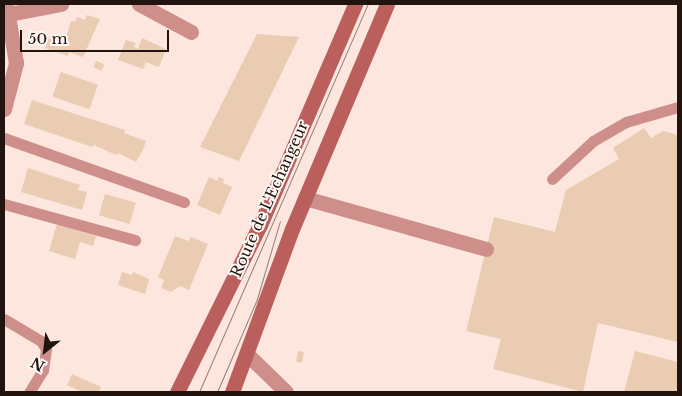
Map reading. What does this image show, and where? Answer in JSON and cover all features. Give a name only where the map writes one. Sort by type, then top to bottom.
[{"type":"main road","name":"Route de L'Echangeur","points":[[176,392],[260,225],[355,4]]},
{"type":"main road","name":"Route de L'Echangeur","points":[[232,392],[248,355],[305,198],[387,4]]},
{"type":"street","points":[[4,109],[16,63],[8,9],[61,4]]},
{"type":"street","points":[[139,4],[191,32]]},
{"type":"street","points":[[305,198],[486,249]]},
{"type":"street","points":[[248,355],[286,392]]},
{"type":"lane","points":[[552,179],[593,141],[609,131],[626,122],[678,107]]},
{"type":"lane","points":[[4,138],[184,202]]},
{"type":"lane","points":[[4,204],[135,240]]},
{"type":"lane","points":[[4,318],[41,341],[46,349],[44,370],[29,392]]},
{"type":"building","points":[[87,15],[100,19],[83,57],[69,52],[68,56],[45,48],[50,35],[65,41],[71,21],[75,22],[77,17],[85,20]]},
{"type":"building","points":[[257,34],[299,37],[239,161],[200,147]]},
{"type":"building","points":[[142,38],[166,49],[159,67],[146,62],[143,69],[118,60],[126,40],[136,43],[134,47],[138,49]]},
{"type":"building","points":[[96,61],[104,64],[102,71],[93,68]]},
{"type":"building","points":[[61,72],[98,85],[89,109],[53,97]]},
{"type":"building","points":[[32,100],[125,130],[124,133],[146,141],[143,150],[136,162],[118,153],[116,155],[94,145],[92,147],[24,124]]},
{"type":"building","points":[[644,128],[651,138],[663,131],[678,135],[678,342],[598,323],[583,392],[493,369],[501,339],[466,331],[494,217],[555,232],[566,190],[619,159],[613,148]]},
{"type":"building","points":[[28,168],[80,185],[78,190],[87,192],[82,210],[21,192]]},
{"type":"building","points":[[209,177],[217,181],[219,177],[224,179],[223,183],[232,187],[220,215],[197,205]]},
{"type":"building","points":[[105,194],[136,203],[130,224],[99,215]]},
{"type":"building","points":[[57,224],[96,236],[93,246],[80,242],[75,259],[49,251]]},
{"type":"building","points":[[175,236],[189,241],[191,237],[208,244],[189,290],[180,286],[171,292],[161,288],[164,280],[158,277]]},
{"type":"building","points":[[122,272],[132,275],[133,272],[149,279],[145,294],[118,285]]},
{"type":"building","points":[[298,351],[304,352],[302,363],[296,362]]},
{"type":"building","points":[[635,351],[678,362],[678,392],[624,392]]},
{"type":"building","points":[[72,374],[101,387],[99,392],[82,392],[67,385]]},
{"type":"tram line","points":[[199,392],[368,4]]},
{"type":"tram line","points":[[217,392],[257,299],[280,221]]}]
